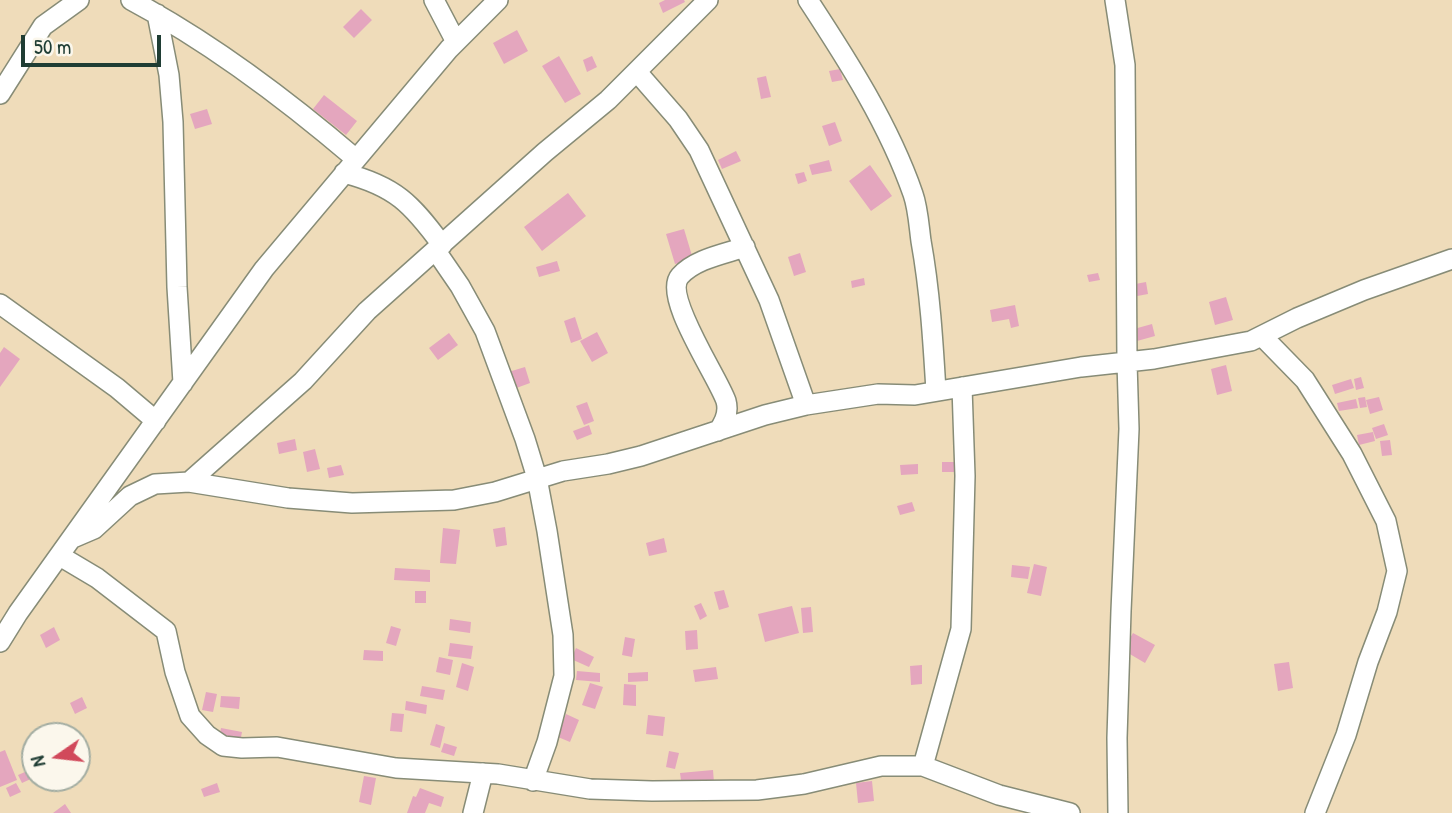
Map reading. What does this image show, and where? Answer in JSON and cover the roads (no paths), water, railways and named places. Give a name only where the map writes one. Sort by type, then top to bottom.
[{"type":"street","points":[[0,94],[43,26],[79,0]]},
{"type":"street","points":[[434,0],[456,42]]},
{"type":"street","points":[[0,642],[264,269],[456,42],[498,0]]},
{"type":"street","points":[[189,482],[303,381],[367,311],[545,152],[608,100],[708,0]]},
{"type":"street","points":[[808,0],[849,62],[914,196],[928,282],[936,391]]},
{"type":"street","points":[[1115,0],[1125,65],[1129,429],[1117,738],[1118,813]]},
{"type":"street","points":[[143,5],[208,46],[328,135],[350,166],[398,195],[421,216],[485,331],[537,478],[563,635],[564,676],[547,742],[533,781]]},
{"type":"street","points":[[143,5],[169,75],[183,383]]},
{"type":"street","points":[[636,72],[678,119],[699,150],[769,300],[806,405]]},
{"type":"street","points":[[718,431],[726,415],[726,402],[692,334],[679,301],[677,278],[688,268],[744,247]]},
{"type":"street","points":[[73,538],[94,529],[130,496],[144,488],[168,482],[189,482],[288,498],[352,503],[454,500],[495,492],[537,478],[641,456],[765,415],[806,405],[878,394],[915,395],[1081,367],[1154,359],[1251,341],[1364,290],[1452,259]]},
{"type":"street","points":[[0,304],[117,387],[156,421]]},
{"type":"street","points":[[1262,336],[1305,380],[1352,454],[1386,521],[1397,571],[1387,612],[1368,662],[1346,735],[1315,813]]},
{"type":"street","points":[[923,766],[961,629],[965,476],[962,387]]},
{"type":"street","points":[[60,556],[97,578],[166,631],[190,716],[206,735],[223,746],[277,747],[396,768],[483,773],[590,789],[757,790],[804,784],[881,766],[923,766],[999,795],[1070,813]]},
{"type":"street","points":[[472,813],[483,773]]}]
